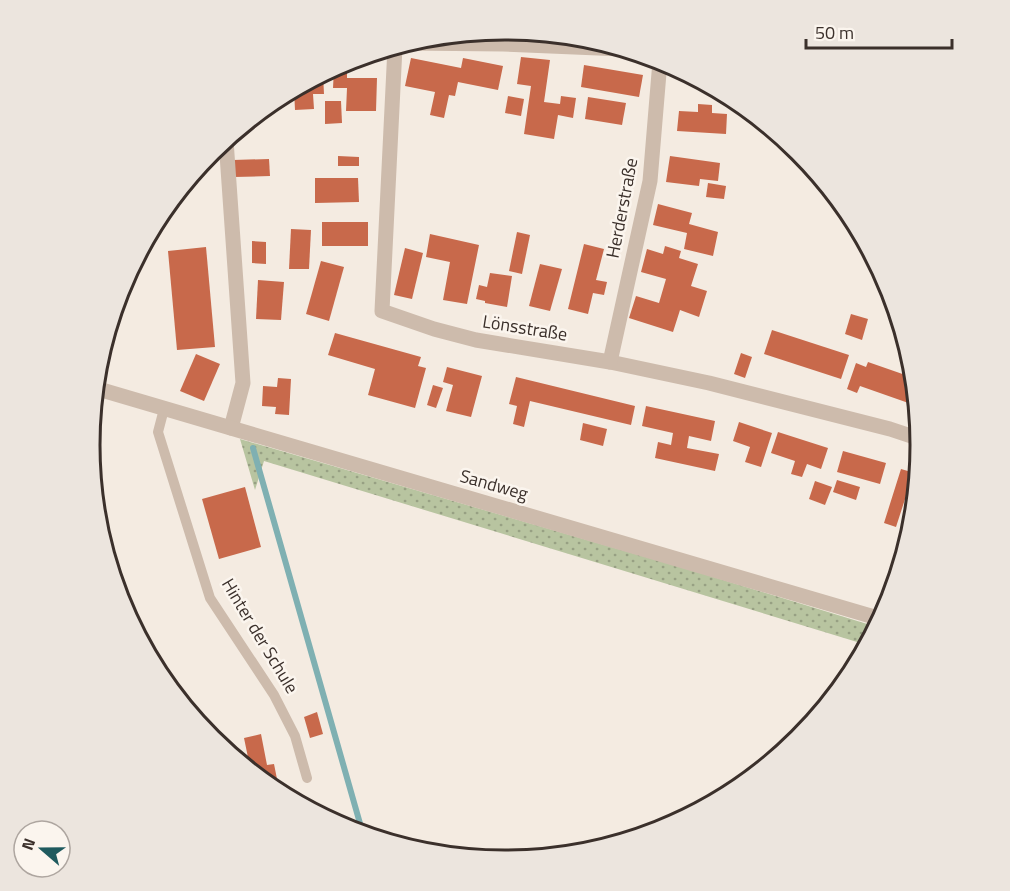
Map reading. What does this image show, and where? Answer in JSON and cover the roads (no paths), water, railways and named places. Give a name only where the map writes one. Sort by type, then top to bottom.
[{"type":"street","points":[[452,44],[579,47]]},
{"type":"street","name":"Lönsstraße","points":[[395,56],[382,311],[434,329],[476,340],[610,362],[709,382],[890,429],[910,436]]},
{"type":"street","name":"Herderstraße","points":[[610,362],[650,181],[659,71]]},
{"type":"street","points":[[227,152],[243,383],[231,428]]},
{"type":"street","name":"Sandweg","points":[[103,391],[872,616]]},
{"type":"lane","name":"Hinter der Schule","points":[[164,409],[158,432],[210,598],[274,695],[294,736],[306,778]]},
{"type":"waterway","points":[[253,448],[360,824]]}]
